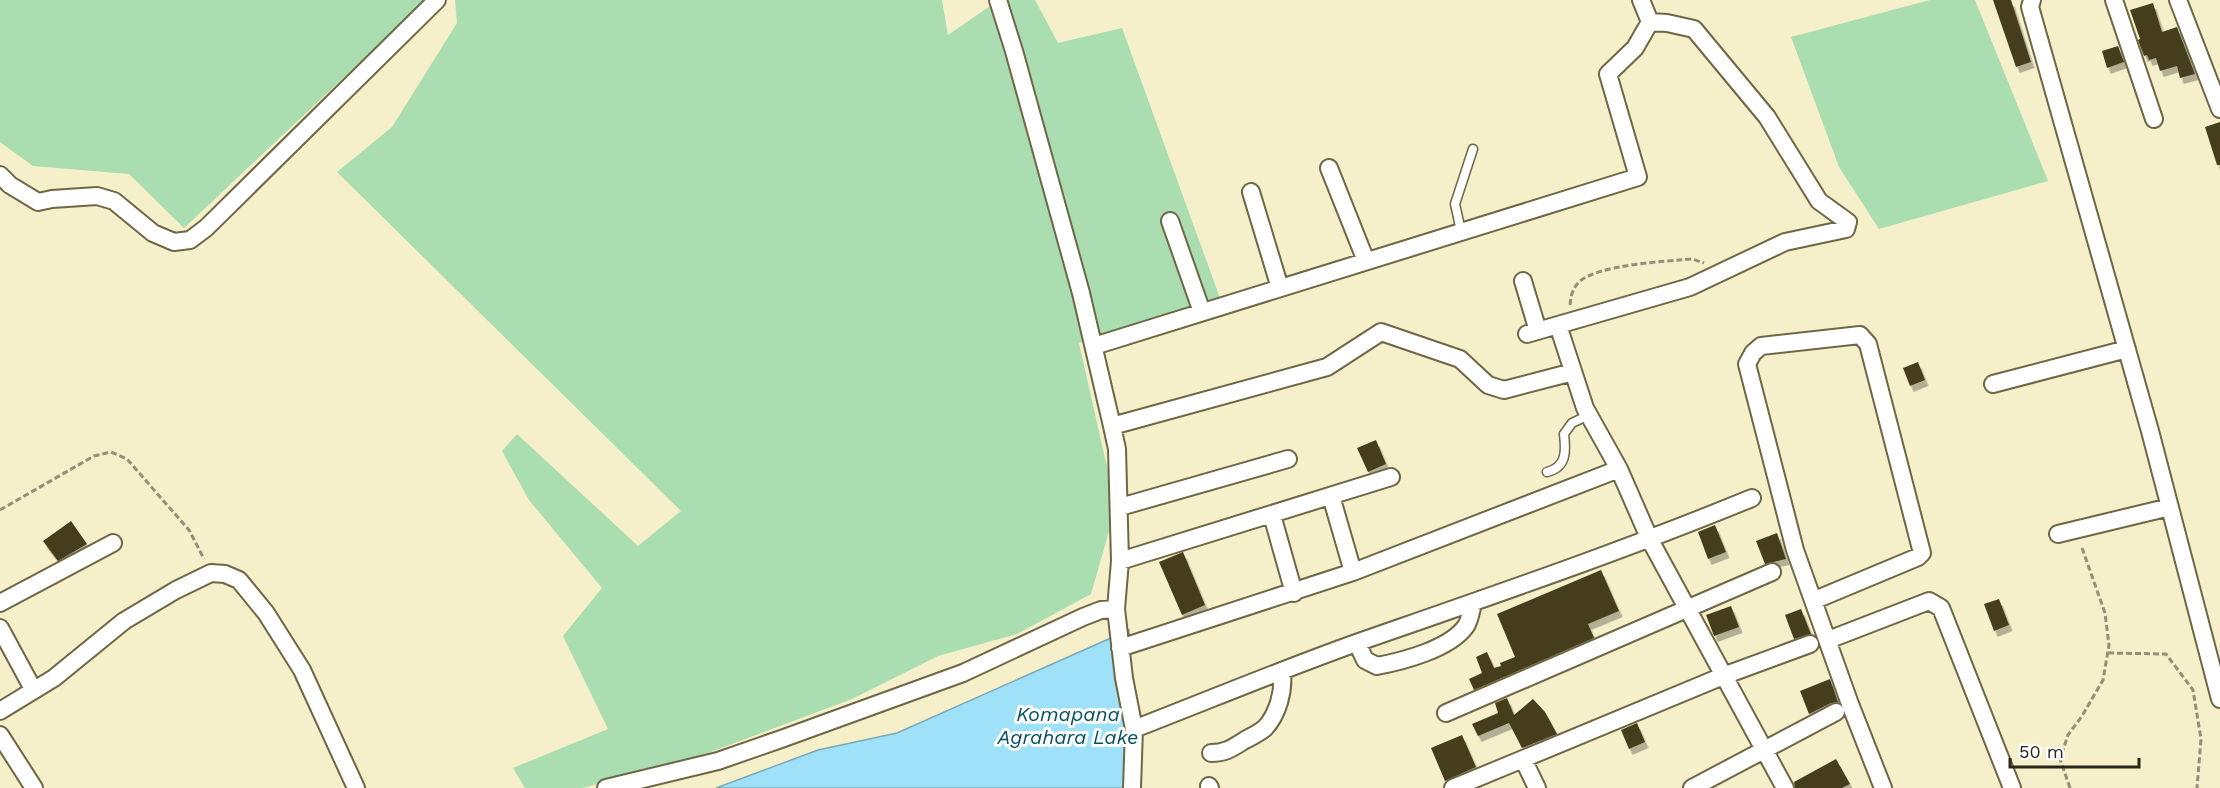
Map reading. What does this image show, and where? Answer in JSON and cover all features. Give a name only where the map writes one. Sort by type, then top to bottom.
[{"type":"street","points":[[0,175],[10,185],[38,202],[97,196],[114,201],[153,233],[174,242],[190,240],[222,212],[437,0]]},
{"type":"street","points":[[998,0],[1075,270],[1117,449],[1120,561],[1116,609],[1120,648],[1134,729],[1132,788]]},
{"type":"street","points":[[1641,0],[1650,22]]},
{"type":"street","points":[[2032,0],[2030,7],[2035,28],[2127,349],[2220,699]]},
{"type":"street","points":[[2114,0],[2154,119]]},
{"type":"street","points":[[2178,0],[2220,109]]},
{"type":"street","points":[[1094,346],[1638,177],[1608,74],[1635,48],[1650,22]]},
{"type":"street","points":[[1523,281],[1532,332],[1690,286],[1785,242],[1846,229],[1848,222],[1819,201],[1767,117],[1694,29],[1650,22]]},
{"type":"street","points":[[1329,168],[1366,261]]},
{"type":"street","points":[[1251,192],[1280,288]]},
{"type":"street","points":[[1170,221],[1202,312]]},
{"type":"street","points":[[1563,324],[1573,372],[1589,415],[1618,469],[1650,540],[1785,788]]},
{"type":"street","points":[[1112,426],[1327,367],[1381,332],[1460,359],[1488,385],[1504,390],[1573,372]]},
{"type":"street","points":[[1815,600],[1918,557],[1922,553],[1868,344],[1860,334],[1761,346],[1753,353],[1747,364],[1795,550],[1883,788]]},
{"type":"street","points":[[1993,384],[2127,349]]},
{"type":"street","points":[[1120,507],[1288,459]]},
{"type":"street","points":[[1120,648],[1353,572],[1618,469]]},
{"type":"street","points":[[1120,561],[1391,477]]},
{"type":"street","points":[[1331,496],[1353,572]]},
{"type":"street","points":[[1134,729],[1357,643],[1650,540],[1752,498]]},
{"type":"street","points":[[2058,534],[2170,507]]},
{"type":"street","points":[[1272,515],[1294,593]]},
{"type":"street","points":[[0,603],[113,543]]},
{"type":"street","points":[[1446,713],[1772,572]]},
{"type":"street","points":[[0,711],[54,678],[124,621],[176,590],[211,573],[225,574],[239,580],[266,613],[302,670],[356,788]]},
{"type":"street","points":[[1828,640],[1929,601],[1941,608],[2012,788]]},
{"type":"street","points":[[1357,643],[1365,660],[1377,666],[1419,655],[1455,636],[1467,625],[1473,603]]},
{"type":"street","points":[[606,788],[718,761],[963,673],[1083,617],[1101,610],[1116,609]]},
{"type":"street","points":[[0,628],[33,689]]},
{"type":"street","points":[[1453,788],[1724,676],[1810,644]]},
{"type":"street","points":[[1210,753],[1224,753],[1263,730],[1272,719],[1279,700],[1283,685],[1282,672]]},
{"type":"street","points":[[1692,788],[1836,712]]},
{"type":"street","points":[[0,735],[34,788]]},
{"type":"street","points":[[1523,759],[1537,788]]},
{"type":"lane","points":[[1461,231],[1455,204],[1473,149]]},
{"type":"lane","points":[[1547,472],[1556,470],[1563,463],[1566,448],[1564,434],[1572,423],[1589,415]]},
{"type":"path","points":[[1563,324],[1571,293],[1579,282],[1594,272],[1692,259],[1710,265],[1720,274]]},
{"type":"path","points":[[0,510],[94,456],[111,452],[127,459],[189,530],[211,573]]},
{"type":"path","points":[[2070,788],[2060,759],[2068,735],[2103,680],[2109,645],[2105,613],[2076,530]]},
{"type":"path","points":[[2108,653],[2166,654],[2193,690],[2201,740],[2197,788]]},
{"type":"green space","points":[[0,0],[426,0],[184,228],[129,174],[33,166],[0,142]]},
{"type":"green space","points":[[455,0],[942,0],[948,35],[999,0],[1035,0],[1058,43],[1122,28],[1221,301],[1079,343],[1116,507],[1091,594],[1017,634],[938,656],[852,699],[692,759],[583,788],[525,788],[513,768],[608,729],[563,636],[602,588],[529,500],[502,451],[517,434],[638,546],[681,511],[337,172],[392,127],[457,23]]},
{"type":"green space","points":[[1930,0],[1975,0],[2048,181],[1879,229],[1839,167],[1791,37]]},
{"type":"water","name":"Komapana Agrahara Lake","points":[[1129,630],[1137,788],[716,788],[818,750],[897,733]]},
{"type":"building","points":[[1993,0],[2011,0],[2031,62],[2016,67]]},
{"type":"building","points":[[2153,3],[2162,32],[2177,27],[2195,74],[2180,78],[2177,66],[2160,71],[2156,58],[2149,60],[2147,55],[2144,56],[2130,10]]},
{"type":"building","points":[[2118,46],[2124,62],[2107,68],[2102,51]]},
{"type":"building","points":[[2220,122],[2220,165],[2217,165],[2205,127]]},
{"type":"building","points":[[1918,362],[1925,380],[1910,386],[1903,368]]},
{"type":"building","points":[[1376,440],[1386,464],[1368,472],[1357,448]]},
{"type":"building","points":[[71,521],[87,544],[58,561],[43,541]]},
{"type":"building","points":[[1715,525],[1726,552],[1708,559],[1698,532]]},
{"type":"building","points":[[1777,533],[1786,559],[1765,564],[1756,541]]},
{"type":"building","points":[[1183,552],[1205,605],[1182,615],[1159,562]]},
{"type":"building","points":[[1601,570],[1619,611],[1588,624],[1594,638],[1474,690],[1469,679],[1482,673],[1476,657],[1487,652],[1494,668],[1515,657],[1497,614]]},
{"type":"building","points":[[1999,599],[2009,625],[1994,631],[1984,604]]},
{"type":"building","points":[[1731,606],[1739,627],[1714,636],[1706,615]]},
{"type":"building","points":[[1801,609],[1811,634],[1794,639],[1785,615]]},
{"type":"building","points":[[1830,679],[1838,702],[1809,714],[1800,691]]},
{"type":"building","points":[[1507,698],[1514,715],[1533,699],[1545,712],[1557,734],[1522,748],[1509,723],[1478,736],[1472,724],[1498,713],[1495,703]]},
{"type":"building","points":[[1637,723],[1645,742],[1629,749],[1621,730]]},
{"type":"building","points":[[1462,735],[1476,767],[1445,781],[1431,748]]},
{"type":"building","points":[[1836,759],[1850,784],[1842,788],[1795,788],[1794,782]]}]
